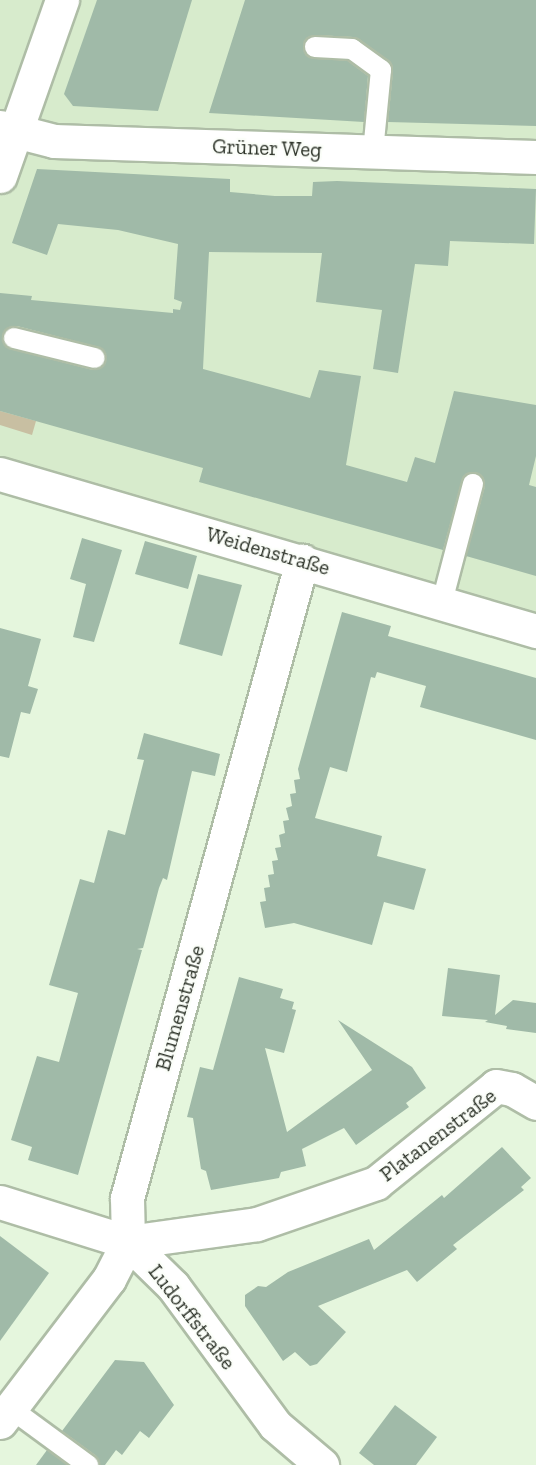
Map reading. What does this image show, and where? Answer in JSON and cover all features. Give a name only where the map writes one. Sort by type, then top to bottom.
[{"type":"street","points":[[0,176],[7,130],[62,0]]},
{"type":"street","name":"Grüner Weg","points":[[7,130],[54,141],[536,157]]},
{"type":"street","name":"Weidenstraße","points":[[0,474],[536,631]]},
{"type":"street","name":"Blumenstraße","points":[[5,1415],[109,1279],[128,1242],[127,1198],[302,561]]},
{"type":"street","name":"Platanenstraße","points":[[128,1242],[256,1224],[376,1183],[496,1086],[512,1089],[536,1103]]},
{"type":"street","name":"Ludorffstraße","points":[[0,1202],[128,1242],[173,1286],[275,1425],[322,1465]]},
{"type":"lane","points":[[315,47],[352,49],[381,70],[373,151]]},
{"type":"lane","points":[[14,338],[95,358]]},
{"type":"lane","points":[[441,602],[473,484]]},
{"type":"lane","points":[[5,1415],[88,1465]]},
{"type":"shaded area","points":[[0,0],[536,0],[536,631],[0,472]]},
{"type":"shaded area","points":[[0,411],[36,421],[32,435],[0,425]]},
{"type":"building","points":[[97,0],[192,0],[158,111],[73,106],[64,94]]},
{"type":"building","points":[[245,0],[536,0],[536,126],[388,122],[393,71],[388,61],[353,37],[316,35],[305,41],[308,57],[348,61],[368,76],[364,122],[209,113]]},
{"type":"building","points":[[37,169],[230,179],[230,192],[275,196],[312,196],[313,182],[337,181],[536,189],[534,244],[450,241],[448,266],[415,264],[398,373],[373,369],[382,310],[316,302],[322,253],[209,252],[203,369],[310,398],[319,370],[361,376],[346,465],[407,482],[415,457],[435,463],[454,391],[536,405],[536,456],[529,485],[536,487],[536,576],[466,556],[485,486],[477,473],[469,473],[462,480],[443,550],[199,482],[203,468],[0,411],[0,293],[32,296],[31,300],[173,313],[173,309],[180,310],[182,302],[174,299],[178,244],[118,230],[58,224],[47,255],[12,243]],"holes":[[[17,326],[98,347],[106,354],[106,361],[93,370],[11,349],[3,342],[3,335],[10,327]]]},
{"type":"building","points":[[82,538],[122,550],[94,642],[73,637],[86,584],[70,579]]},
{"type":"building","points":[[145,541],[197,556],[188,589],[135,574]]},
{"type":"building","points":[[198,574],[242,585],[222,656],[179,644]]},
{"type":"building","points":[[342,612],[391,626],[388,636],[536,678],[536,740],[420,707],[426,686],[377,672],[375,678],[371,677],[347,772],[330,767],[315,818],[382,836],[377,856],[426,869],[414,910],[384,902],[372,945],[294,923],[265,928],[260,902],[266,901],[264,888],[270,887],[268,875],[274,874],[272,861],[278,860],[275,848],[281,847],[279,835],[285,833],[283,821],[289,820],[286,808],[292,806],[290,794],[296,793],[294,780],[300,779],[298,769]]},
{"type":"building","points":[[0,628],[41,639],[28,686],[38,689],[30,714],[21,712],[9,758],[0,756]]},
{"type":"building","points":[[144,733],[220,754],[215,776],[192,771],[167,880],[163,878],[159,888],[143,948],[137,949],[142,950],[78,1175],[28,1160],[32,1147],[11,1140],[37,1056],[59,1062],[78,993],[49,985],[80,879],[94,883],[108,830],[125,835],[144,760],[137,759]]},
{"type":"building","points":[[448,968],[500,975],[495,1015],[513,1000],[536,1003],[536,1033],[506,1029],[507,1026],[485,1022],[488,1020],[442,1016]]},
{"type":"building","points":[[239,977],[283,989],[280,998],[294,1002],[292,1009],[296,1010],[284,1053],[265,1048],[287,1132],[372,1070],[338,1020],[412,1067],[426,1088],[406,1103],[409,1107],[356,1145],[344,1128],[302,1149],[306,1166],[281,1172],[279,1178],[211,1190],[206,1171],[201,1169],[193,1118],[187,1117],[200,1067],[213,1070]]},
{"type":"building","points":[[502,1147],[531,1178],[521,1187],[524,1190],[453,1245],[457,1249],[417,1282],[407,1270],[318,1306],[346,1332],[317,1364],[310,1366],[295,1352],[283,1361],[245,1306],[245,1295],[258,1286],[266,1287],[288,1272],[369,1239],[374,1250],[442,1195],[444,1198]]},
{"type":"building","points":[[0,1236],[49,1273],[0,1341]]},
{"type":"building","points":[[115,1360],[144,1362],[174,1405],[149,1438],[140,1431],[122,1455],[116,1450],[105,1465],[100,1465],[95,1455],[62,1431]]},
{"type":"building","points":[[395,1405],[437,1437],[416,1465],[374,1465],[359,1453]]},
{"type":"building","points":[[47,1450],[68,1465],[36,1465]]}]
